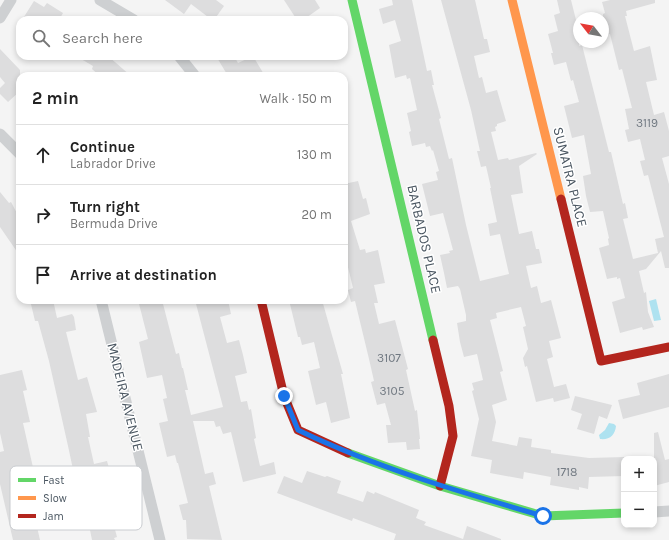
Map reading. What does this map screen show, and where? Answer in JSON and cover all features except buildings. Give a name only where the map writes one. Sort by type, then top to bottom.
[{"type":"street","points":[[0,18],[11,0]]},
{"type":"street","points":[[100,0],[127,16]]},
{"type":"street","name":"BARBADOS PLACE","points":[[352,0],[449,406],[453,436],[440,486]]},
{"type":"street","name":"SUMATRA PLACE","points":[[512,0],[601,361],[669,347]]},
{"type":"street","points":[[182,60],[192,72]]},
{"type":"street","points":[[0,134],[16,150]]},
{"type":"street","name":"MADEIRA AVENUE","points":[[102,304],[142,466]]},
{"type":"street","points":[[262,304],[284,396],[298,430],[336,448],[440,486],[543,516],[621,513]]},
{"type":"street","name":"MADEIRA AVENUE","points":[[142,467],[160,540]]},
{"type":"street","points":[[657,512],[669,511]]},
{"type":"water","points":[[656,299],[661,320],[654,321],[649,301]]},
{"type":"water","points":[[609,423],[616,426],[614,432],[607,439],[600,439],[599,435],[605,430]]},
{"type":"traffic: fast","points":[[352,0],[433,340]]},
{"type":"traffic: fast","points":[[348,453],[440,486],[543,516],[621,513]]},
{"type":"traffic: slow","points":[[512,0],[561,199]]},
{"type":"traffic: jam","points":[[561,199],[601,361],[669,347]]},
{"type":"traffic: jam","points":[[262,304],[284,396],[298,430],[348,453]]},
{"type":"traffic: jam","points":[[433,340],[449,406],[453,436],[440,486]]},
{"type":"route","points":[[284,396],[298,430],[336,448],[440,486],[543,516]]}]
